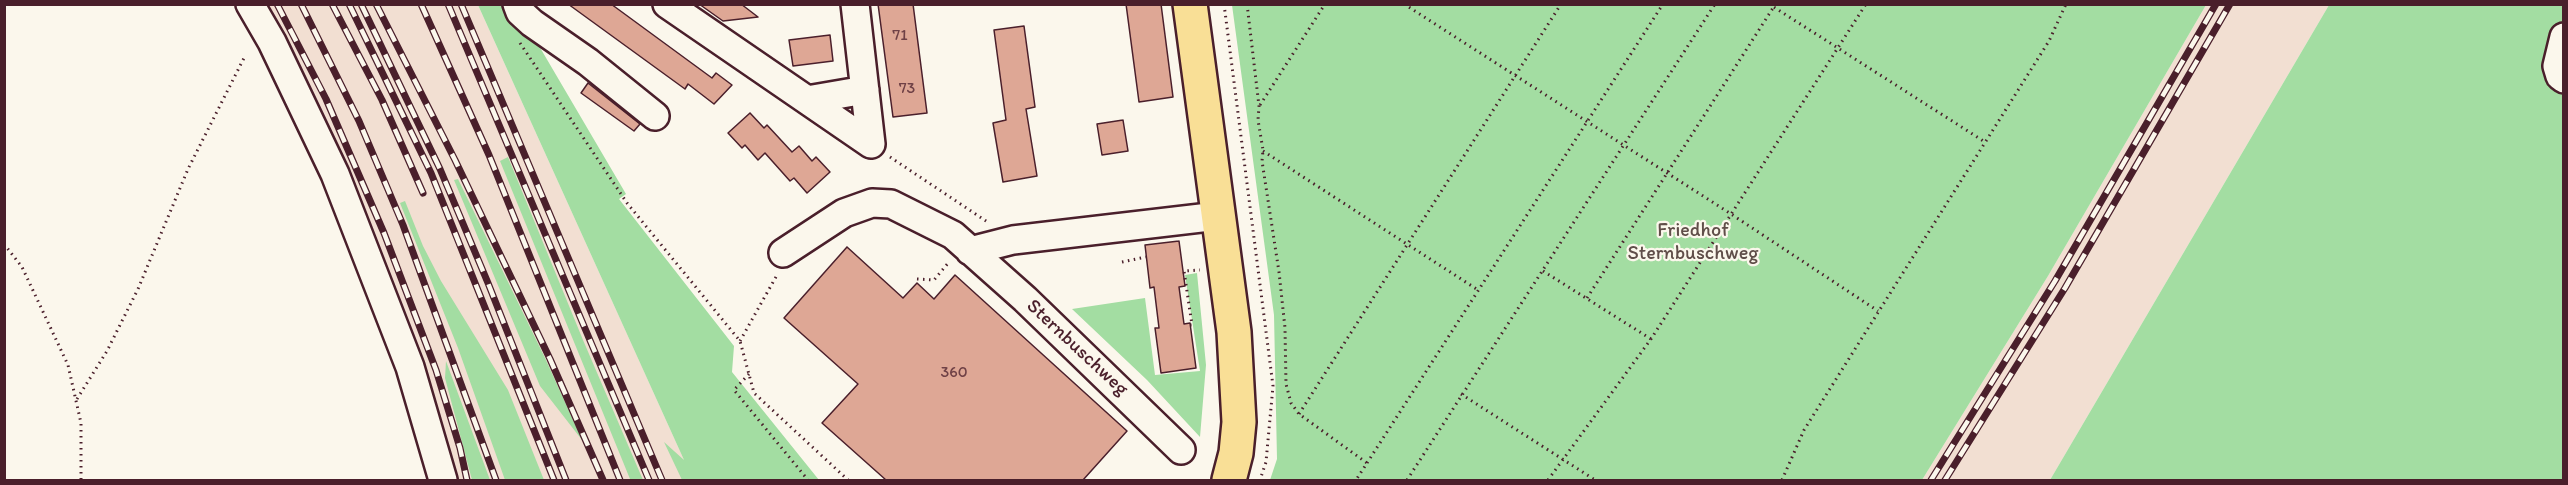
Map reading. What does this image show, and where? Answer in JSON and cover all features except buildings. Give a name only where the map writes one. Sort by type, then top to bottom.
[{"type":"main road","points":[[1190,4],[1234,332],[1239,395],[1236,453],[1229,480]]},
{"type":"street","points":[[250,4],[272,42],[335,174],[410,367],[443,480]]},
{"type":"street","points":[[517,4],[520,12],[532,23],[588,62],[655,116]]},
{"type":"street","points":[[667,4],[871,144]]},
{"type":"street","points":[[855,4],[871,144]]},
{"type":"street","points":[[2564,37],[2557,66],[2564,80]]},
{"type":"street","points":[[807,100],[865,90]]},
{"type":"street","name":"Sternbuschweg","points":[[783,253],[844,213],[872,202],[891,204],[953,235],[1041,315],[1181,450]]},
{"type":"street","points":[[970,250],[1013,240],[1218,216]]},
{"type":"path","points":[[1224,4],[1273,386],[1266,462],[1260,480]]},
{"type":"path","points":[[1247,4],[1260,106],[1259,134],[1263,150],[1262,161],[1280,283],[1286,384],[1291,403],[1299,414],[1367,463]]},
{"type":"path","points":[[1260,106],[1325,4]]},
{"type":"path","points":[[1404,4],[1878,311]]},
{"type":"path","points":[[1299,414],[1561,4]]},
{"type":"path","points":[[1356,480],[1663,4]]},
{"type":"path","points":[[1407,480],[1715,4]]},
{"type":"path","points":[[1769,4],[1985,142]]},
{"type":"path","points":[[1548,480],[1651,339],[1866,4]]},
{"type":"path","points":[[1782,480],[1804,430],[2049,41],[2066,4]]},
{"type":"path","points":[[1587,298],[1773,8]]},
{"type":"path","points":[[516,37],[627,203],[740,341],[754,393],[848,480]]},
{"type":"path","points":[[77,399],[107,351],[138,289],[188,169],[244,58]]},
{"type":"path","points":[[871,144],[996,228]]},
{"type":"path","points":[[1263,150],[1478,290]]},
{"type":"path","points":[[4,244],[22,267],[64,356],[77,399],[81,423],[81,480]]},
{"type":"path","points":[[740,341],[784,262],[783,253]]},
{"type":"path","points":[[1122,262],[1146,257]]},
{"type":"path","points":[[917,279],[934,280],[943,269]]},
{"type":"path","points":[[1190,325],[1192,325],[1184,272],[1203,269]]},
{"type":"path","points":[[1543,270],[1651,339]]},
{"type":"path","points":[[749,374],[734,390],[808,480]]},
{"type":"path","points":[[1461,394],[1595,480]]},
{"type":"shaded area","points":[[233,5],[478,5],[685,462],[705,480],[427,480],[395,365],[343,232],[278,79]]},
{"type":"shaded area","points":[[2206,5],[2329,5],[2050,480],[1922,480],[2048,276]]},
{"type":"green space","name":"Friedhof Sternbuschweg","points":[[1232,4],[2206,5],[2048,276],[1922,480],[1270,480],[1277,459],[1274,315]]},
{"type":"green space","points":[[478,5],[515,5],[626,194],[619,199],[734,346],[732,372],[819,480],[682,480],[664,442],[684,460]]},
{"type":"green space","points":[[2329,5],[2563,5],[2563,480],[2050,480]]},
{"type":"green space","points":[[508,157],[643,480],[630,479],[500,161]]},
{"type":"green space","points":[[458,179],[546,360],[582,440],[540,386],[454,180]]},
{"type":"green space","points":[[405,201],[423,246],[441,281],[508,390],[544,480],[505,480],[458,348],[400,203]]},
{"type":"green space","points":[[1197,273],[1206,365],[1200,437],[1147,380],[1072,309],[1145,298],[1155,375],[1200,371],[1185,275]]},
{"type":"green space","points":[[446,361],[490,480],[472,480],[445,378]]},
{"type":"railway","points":[[277,4],[326,99],[384,233],[436,370],[460,448],[467,480]]},
{"type":"railway","points":[[301,4],[359,121],[403,225],[496,480]]},
{"type":"railway","points":[[332,4],[382,100],[423,193]]},
{"type":"railway","points":[[349,4],[431,173],[554,480]]},
{"type":"railway","points":[[361,4],[440,169],[566,480]]},
{"type":"railway","points":[[376,4],[455,160],[550,359],[603,480]]},
{"type":"railway","points":[[421,4],[489,155],[620,480]]},
{"type":"railway","points":[[448,4],[649,480]]},
{"type":"railway","points":[[461,4],[662,480]]},
{"type":"railway","points":[[1931,480],[2055,281],[2216,4]]},
{"type":"railway","points":[[1945,480],[2065,288],[2230,4]]}]
